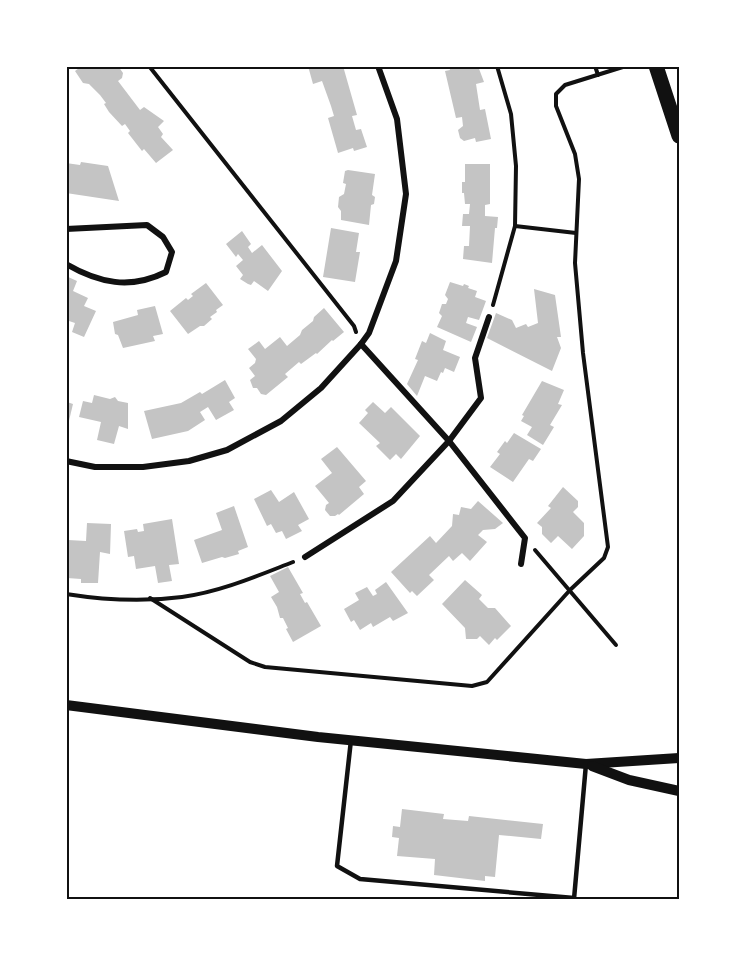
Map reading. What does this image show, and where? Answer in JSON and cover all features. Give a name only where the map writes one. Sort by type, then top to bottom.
[{"type":"main road","points":[[656,66],[679,136]]},
{"type":"street","points":[[66,461],[95,468],[142,467],[189,461],[228,450],[281,421],[321,388],[361,344],[369,333],[396,261],[406,194],[397,119],[378,66]]},
{"type":"street","points":[[66,229],[147,225],[163,237],[172,252],[165,272],[149,280],[120,283],[89,277],[66,264]]},
{"type":"street","points":[[305,557],[393,501],[449,441],[481,398],[475,358],[489,318]]},
{"type":"street","points":[[361,344],[449,441],[525,538],[521,564]]},
{"type":"street","points":[[66,705],[351,740],[586,764],[679,758]]},
{"type":"street","points":[[586,764],[629,780],[679,791]]},
{"type":"lane","points":[[351,740],[337,866],[360,879],[574,899],[586,764]]},
{"type":"path","points":[[149,66],[354,326],[361,344]]},
{"type":"path","points":[[489,318],[515,226],[516,166],[511,114],[498,66]]},
{"type":"path","points":[[595,66],[598,75]]},
{"type":"path","points":[[150,598],[250,662],[265,667],[472,686],[487,682],[570,590],[604,558],[608,547],[583,353],[575,263],[579,179],[575,154],[556,106],[556,94],[565,85],[626,66]]},
{"type":"path","points":[[515,226],[576,233]]},
{"type":"path","points":[[525,538],[616,645]]},
{"type":"path","points":[[66,594],[102,600],[183,597],[239,583],[305,557]]},
{"type":"building","points":[[82,66],[118,66],[123,73],[122,78],[118,81],[140,110],[144,107],[164,121],[158,127],[163,134],[161,137],[173,150],[156,163],[144,149],[142,151],[128,133],[130,131],[125,124],[122,126],[109,112],[100,95],[89,84],[83,83],[75,71]]},
{"type":"building","points":[[308,66],[343,66],[357,115],[352,116],[356,130],[361,129],[367,147],[354,151],[353,148],[338,153],[328,118],[334,116],[331,106],[322,81],[313,84]]},
{"type":"building","points":[[449,66],[478,66],[484,82],[476,84],[480,110],[485,109],[491,139],[476,142],[475,138],[464,141],[460,138],[458,130],[463,126],[462,117],[456,118],[445,71],[450,70]]},
{"type":"building","points":[[81,162],[108,166],[119,201],[66,193],[69,177],[66,177],[66,163],[80,165]]},
{"type":"building","points":[[465,164],[490,164],[490,204],[485,205],[485,216],[498,217],[492,263],[463,259],[464,246],[469,246],[470,226],[462,226],[463,214],[469,214],[470,204],[465,204],[464,193],[462,193],[462,182],[465,182]]},
{"type":"building","points":[[345,171],[375,174],[372,195],[375,197],[374,204],[371,205],[369,225],[341,220],[341,211],[338,207],[339,197],[344,194]]},
{"type":"building","points":[[331,228],[359,233],[356,252],[360,252],[355,282],[323,277]]},
{"type":"building","points":[[242,231],[251,244],[248,247],[252,253],[262,245],[282,271],[268,291],[254,281],[251,285],[240,279],[243,275],[236,266],[243,260],[238,254],[236,257],[226,244]]},
{"type":"building","points":[[66,276],[77,281],[73,291],[88,298],[84,306],[96,311],[84,337],[72,332],[75,323],[66,320]]},
{"type":"building","points":[[450,282],[469,286],[468,288],[477,291],[475,297],[486,301],[479,320],[468,317],[466,323],[477,327],[471,342],[437,327],[442,316],[439,313],[442,304],[446,304],[448,299],[445,295]]},
{"type":"building","points":[[206,283],[223,305],[216,310],[217,312],[210,317],[212,319],[204,326],[188,334],[170,311],[186,298],[188,300],[193,296],[191,294]]},
{"type":"building","points":[[534,289],[555,295],[561,337],[557,337],[561,348],[552,371],[487,338],[496,313],[512,320],[516,328],[538,323]]},
{"type":"building","points":[[155,306],[163,334],[153,336],[155,341],[123,348],[118,335],[115,334],[113,322],[138,315],[137,310]]},
{"type":"building","points":[[324,308],[344,332],[317,354],[301,364],[299,362],[285,374],[288,377],[266,395],[261,394],[257,388],[253,388],[250,380],[255,376],[249,368],[256,359],[248,349],[259,341],[265,349],[280,337],[287,346]]},
{"type":"building","points":[[430,333],[446,341],[443,350],[460,357],[454,372],[445,368],[437,381],[425,376],[417,396],[407,384],[418,360],[415,359],[422,341],[426,343]]},
{"type":"building","points":[[225,380],[235,398],[229,402],[234,410],[216,420],[208,407],[200,412],[205,420],[188,431],[152,439],[144,411],[181,403]]},
{"type":"building","points":[[542,381],[564,390],[558,404],[562,405],[550,425],[554,427],[543,445],[527,435],[532,427],[521,421],[524,416],[522,415]]},
{"type":"building","points":[[94,395],[110,399],[115,397],[118,401],[128,403],[128,429],[119,426],[114,444],[97,440],[101,422],[79,417],[83,401],[92,403]]},
{"type":"building","points":[[67,402],[73,404],[67,429],[66,407]]},
{"type":"building","points":[[373,402],[385,413],[391,407],[420,436],[401,459],[396,454],[390,460],[376,446],[380,443],[359,423],[368,413],[365,410]]},
{"type":"building","points":[[514,433],[541,449],[533,461],[529,459],[513,482],[490,467],[500,454],[497,452]]},
{"type":"building","points":[[337,447],[366,481],[359,487],[364,494],[339,515],[330,516],[325,510],[329,503],[315,486],[332,473],[321,459]]},
{"type":"building","points":[[563,487],[578,501],[578,507],[573,512],[584,523],[584,536],[572,549],[558,536],[551,543],[542,534],[542,527],[537,523],[551,508],[548,506]]},
{"type":"building","points":[[271,490],[279,502],[294,492],[309,519],[298,525],[302,531],[286,539],[282,531],[276,533],[271,524],[267,526],[254,499]]},
{"type":"building","points":[[478,501],[503,523],[495,529],[483,530],[478,535],[487,542],[470,561],[462,553],[453,561],[449,556],[429,575],[434,580],[417,596],[412,591],[410,593],[391,572],[430,536],[436,543],[452,526],[453,514],[459,515],[461,507],[471,509]]},
{"type":"building","points":[[234,506],[248,547],[238,551],[239,554],[202,563],[194,540],[222,530],[216,513]]},
{"type":"building","points":[[172,519],[179,564],[169,565],[172,581],[158,583],[155,566],[136,569],[134,556],[128,557],[124,531],[137,529],[138,532],[144,531],[143,524]]},
{"type":"building","points":[[87,523],[111,524],[110,554],[100,552],[98,583],[81,583],[81,579],[67,578],[66,574],[68,540],[86,541]]},
{"type":"building","points":[[288,567],[303,593],[300,594],[305,603],[307,602],[321,626],[293,642],[271,597],[279,592],[270,576]]},
{"type":"building","points":[[465,580],[482,595],[479,599],[488,608],[495,608],[511,626],[489,645],[480,636],[477,639],[466,639],[465,628],[442,604]]},
{"type":"building","points":[[386,582],[408,613],[393,621],[390,617],[373,627],[371,623],[360,630],[354,620],[351,622],[344,609],[359,600],[355,593],[367,587],[373,596],[377,594],[375,590]]},
{"type":"building","points":[[402,809],[444,814],[443,819],[468,821],[469,816],[543,824],[541,839],[499,835],[495,877],[485,876],[485,881],[434,875],[435,859],[397,856],[399,838],[392,837],[393,826],[400,827]]}]
